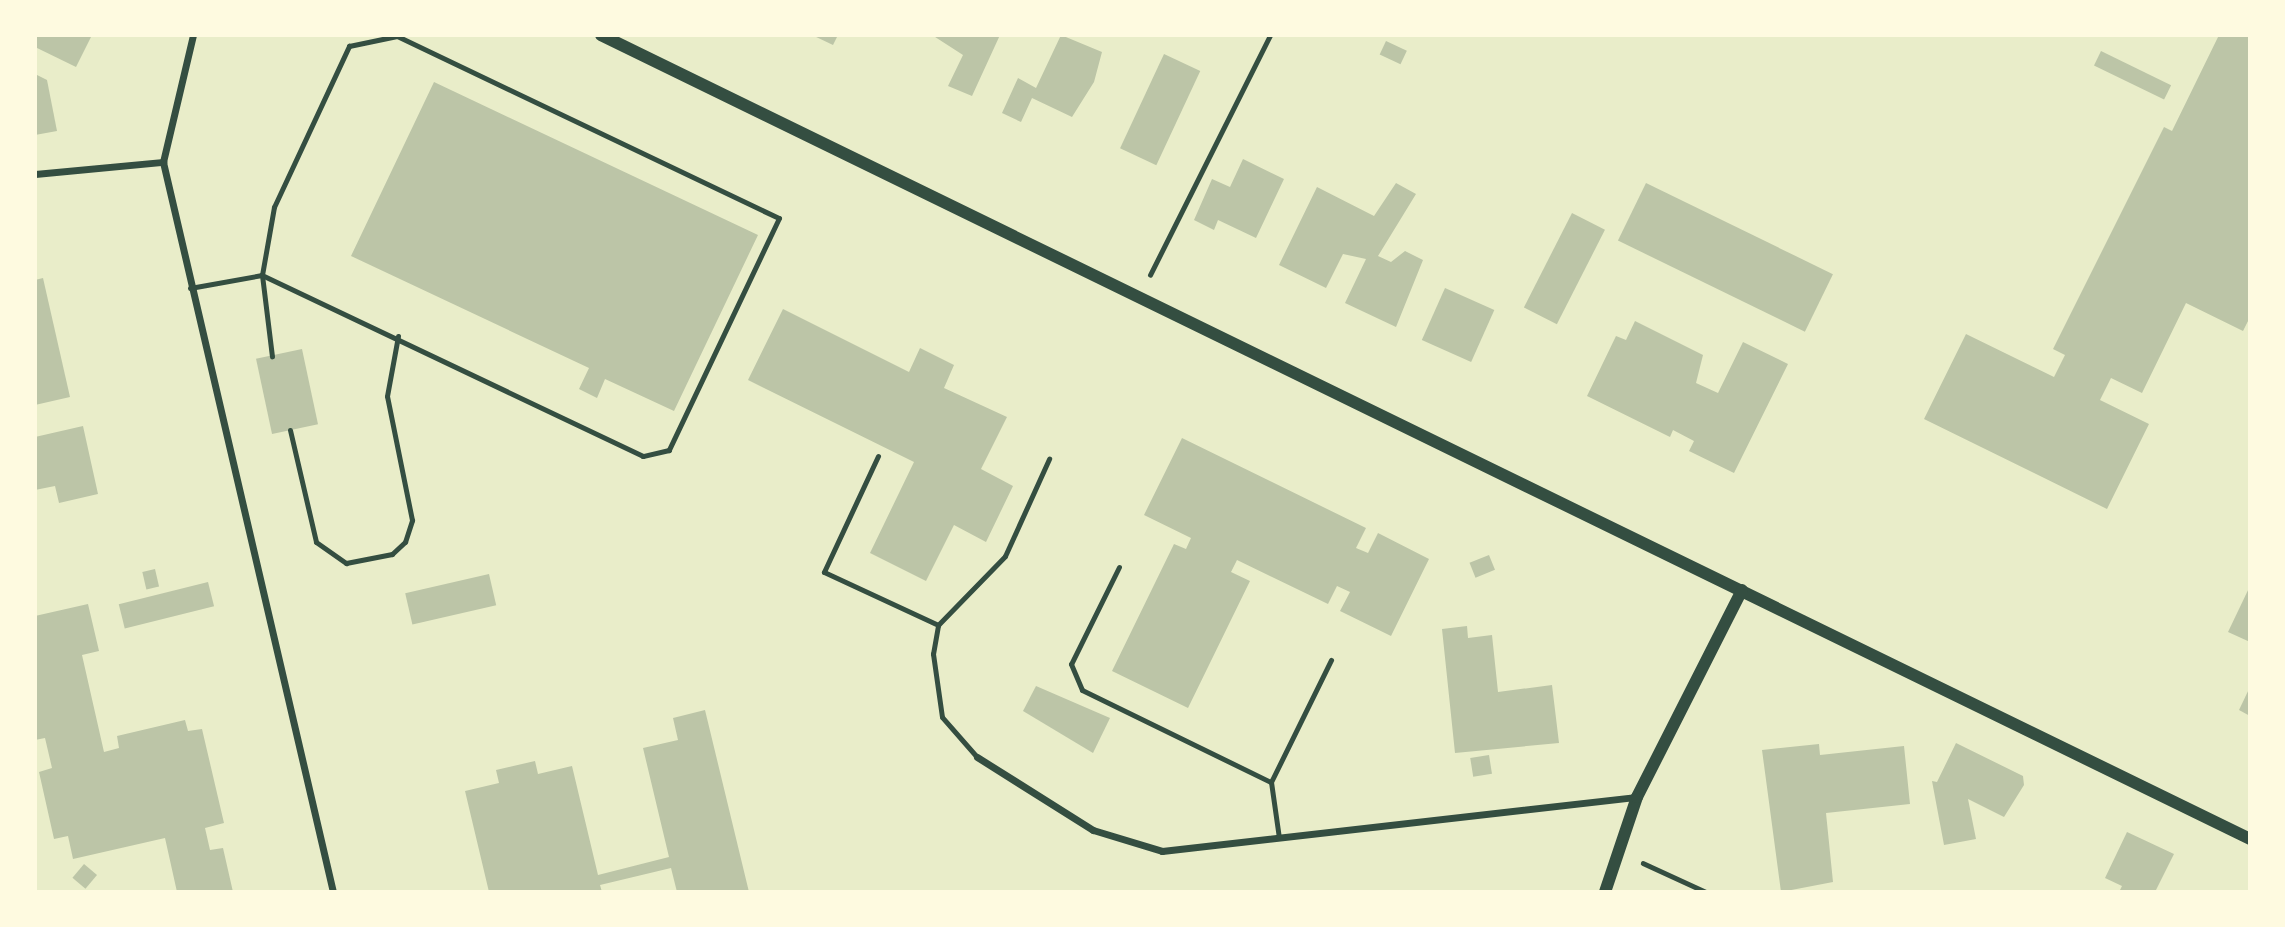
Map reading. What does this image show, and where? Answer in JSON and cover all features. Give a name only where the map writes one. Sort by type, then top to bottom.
[{"type":"street","points":[[193,35],[163,162],[190,288],[333,892]]},
{"type":"street","points":[[601,35],[2250,839]]},
{"type":"street","points":[[35,174],[163,162]]},
{"type":"street","points":[[1605,892],[1637,797],[1742,590]]},
{"type":"street","points":[[977,757],[1094,830],[1161,851],[1637,797]]},
{"type":"lane","points":[[190,288],[262,275],[398,336],[643,456],[670,450],[779,219],[397,36],[349,47],[274,207],[262,275],[272,356]]},
{"type":"lane","points":[[290,430],[316,542],[346,562],[392,554],[405,542],[411,520],[387,396],[398,336]]},
{"type":"lane","points":[[878,456],[824,572],[938,625]]},
{"type":"lane","points":[[977,757],[942,717],[933,654],[938,625],[1004,556],[1049,459]]},
{"type":"lane","points":[[1119,567],[1071,664],[1082,690],[1271,782]]},
{"type":"lane","points":[[1279,838],[1271,782],[1331,660]]},
{"type":"path","points":[[1139,297],[1270,35]]},
{"type":"path","points":[[1617,850],[1706,892]]},
{"type":"building","points":[[35,35],[92,35],[76,67],[35,47]]},
{"type":"building","points":[[812,35],[838,35],[833,45]]},
{"type":"building","points":[[932,35],[1000,35],[972,96],[948,86],[963,55]]},
{"type":"building","points":[[1061,35],[1102,52],[1094,82],[1072,117],[1032,98],[1021,122],[1002,113],[1018,78],[1036,88]]},
{"type":"building","points":[[2219,35],[2250,35],[2250,317],[2243,331],[2186,303],[2142,393],[2111,378],[2100,400],[2149,424],[2107,509],[1924,419],[1966,334],[2054,377],[2065,355],[2053,349],[2164,127],[2172,131]]},
{"type":"building","points":[[1386,41],[1407,51],[1401,64],[1380,55]]},
{"type":"building","points":[[2101,51],[2171,85],[2164,100],[2094,65]]},
{"type":"building","points":[[1164,54],[1200,71],[1156,165],[1120,148]]},
{"type":"building","points":[[35,74],[47,80],[57,131],[35,135]]},
{"type":"building","points":[[434,82],[758,235],[674,411],[605,379],[597,398],[579,389],[589,368],[351,256]]},
{"type":"building","points":[[1243,159],[1284,179],[1256,238],[1218,220],[1214,230],[1194,220],[1212,179],[1230,187]]},
{"type":"building","points":[[1396,183],[1416,194],[1378,256],[1391,262],[1405,251],[1423,260],[1396,327],[1345,303],[1366,259],[1343,254],[1326,288],[1279,265],[1317,187],[1374,216]]},
{"type":"building","points":[[1646,183],[1833,274],[1805,332],[1618,241]]},
{"type":"building","points":[[1572,213],[1605,230],[1557,324],[1524,307]]},
{"type":"building","points":[[43,278],[70,397],[35,405],[35,280]]},
{"type":"building","points":[[1445,288],[1494,310],[1471,362],[1422,340]]},
{"type":"building","points":[[783,309],[909,372],[920,348],[954,365],[944,388],[1007,417],[981,469],[1013,486],[986,542],[954,525],[926,581],[870,553],[914,462],[748,380]]},
{"type":"building","points":[[1635,321],[1703,355],[1696,383],[1718,393],[1743,342],[1788,364],[1734,473],[1689,451],[1694,441],[1673,430],[1670,437],[1587,396],[1616,336],[1626,340]]},
{"type":"building","points":[[302,349],[318,424],[272,434],[256,359]]},
{"type":"building","points":[[83,426],[98,494],[59,503],[55,486],[35,490],[35,437]]},
{"type":"building","points":[[1182,438],[1366,528],[1356,548],[1368,553],[1378,533],[1429,559],[1391,636],[1340,611],[1350,592],[1337,586],[1328,604],[1237,560],[1231,572],[1250,581],[1188,708],[1112,671],[1174,544],[1186,549],[1191,538],[1144,515]]},
{"type":"building","points":[[1489,555],[1495,570],[1476,578],[1470,563]]},
{"type":"building","points":[[155,569],[159,587],[146,589],[142,572]]},
{"type":"building","points":[[489,574],[496,605],[412,625],[405,593]]},
{"type":"building","points":[[208,582],[214,606],[125,629],[119,604]]},
{"type":"building","points":[[2250,586],[2250,642],[2228,632]]},
{"type":"building","points":[[88,604],[99,651],[82,655],[104,752],[119,748],[117,736],[185,720],[188,731],[202,729],[224,823],[205,828],[210,850],[223,848],[233,892],[177,892],[165,838],[73,859],[68,836],[54,839],[39,772],[52,768],[45,738],[35,740],[35,616]]},
{"type":"building","points":[[1467,626],[1468,638],[1492,635],[1498,692],[1552,685],[1559,743],[1455,753],[1442,629]]},
{"type":"building","points":[[1036,686],[1110,718],[1093,753],[1023,711]]},
{"type":"building","points":[[2250,687],[2250,716],[2239,710]]},
{"type":"building","points":[[705,710],[749,892],[677,892],[671,868],[600,885],[602,892],[489,892],[465,791],[499,783],[496,770],[535,761],[538,774],[572,766],[598,875],[669,857],[643,748],[678,740],[673,718]]},
{"type":"building","points":[[1956,743],[2023,776],[2024,785],[2004,817],[1968,799],[1976,839],[1944,845],[1932,781],[1937,782]]},
{"type":"building","points":[[1819,744],[1820,755],[1904,746],[1910,804],[1826,813],[1833,882],[1781,892],[1762,750]]},
{"type":"building","points":[[1489,755],[1492,774],[1473,777],[1470,758]]},
{"type":"building","points":[[2127,832],[2174,854],[2155,892],[2119,892],[2122,886],[2105,878]]},
{"type":"building","points":[[84,864],[97,875],[85,889],[72,878]]}]
